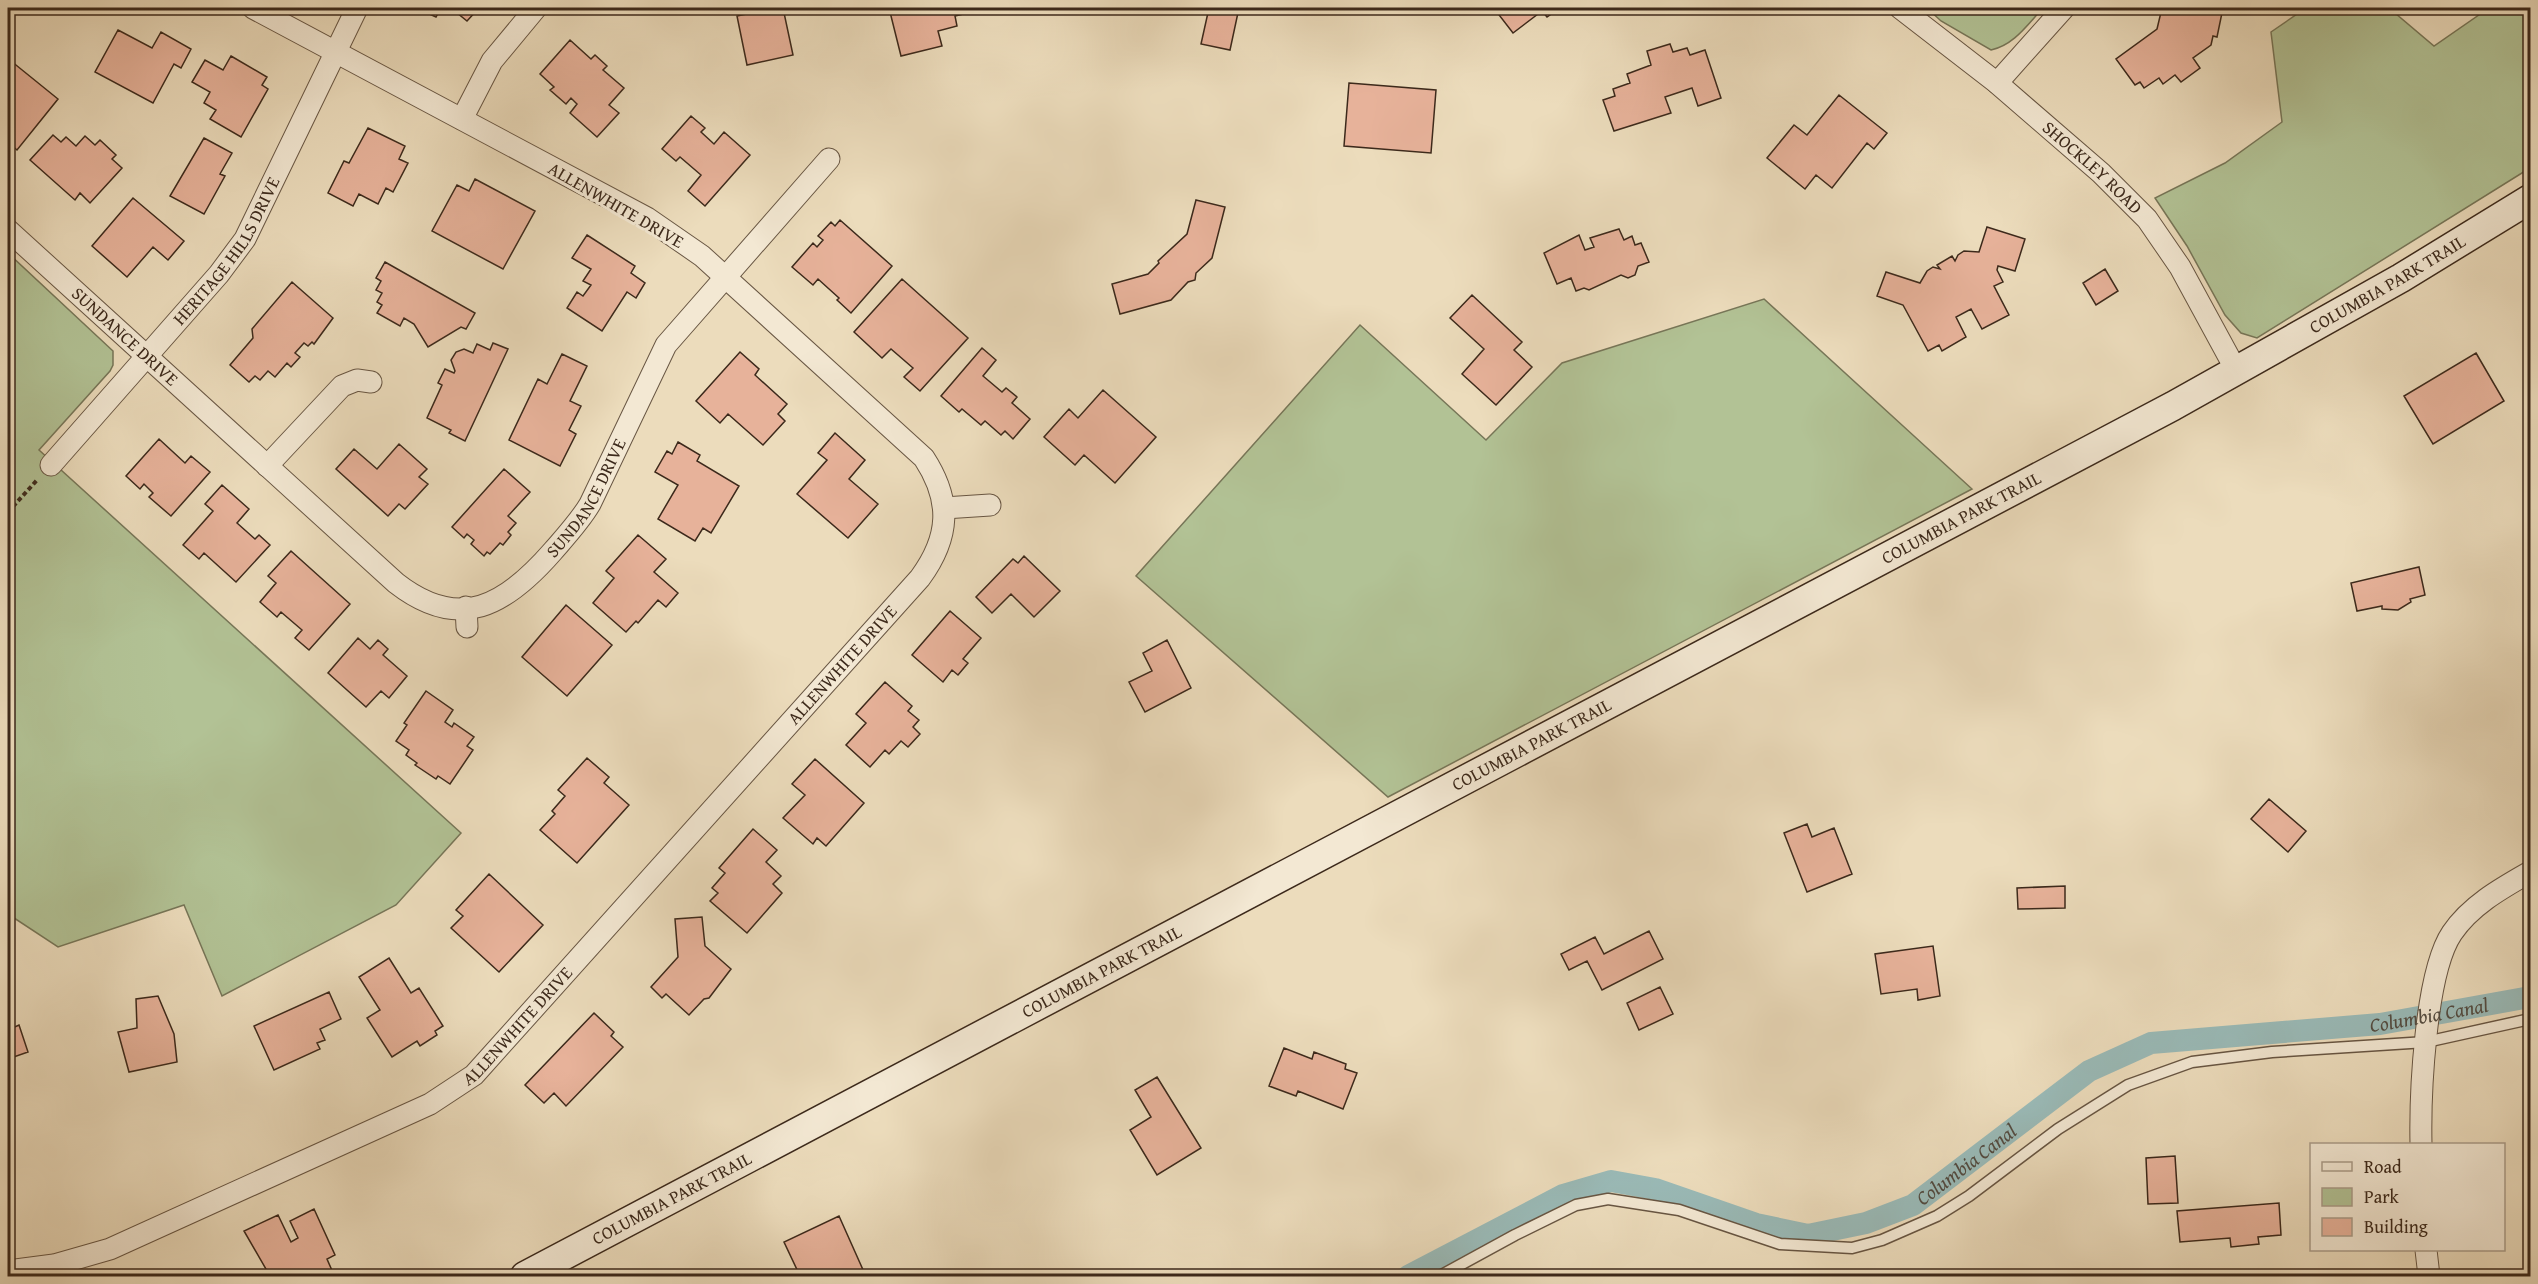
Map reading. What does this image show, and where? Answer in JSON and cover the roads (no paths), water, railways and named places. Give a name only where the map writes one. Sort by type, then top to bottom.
[{"type":"main road","name":"COLUMBIA PARK TRAIL","points":[[525,1276],[1293,872],[2236,370],[2402,278],[2530,199]]},
{"type":"street","name":"ALLENWHITE DRIVE","points":[[8,1271],[54,1264],[110,1249],[430,1104],[474,1075],[920,578],[939,546],[944,508],[942,494],[931,469],[911,443],[675,236],[647,218],[253,8]]},
{"type":"street","name":"HERITAGE HILLS DRIVE","points":[[51,465],[223,269],[249,233],[357,8]]},
{"type":"street","points":[[462,119],[492,61],[536,8]]},
{"type":"street","name":"SHOCKLEY ROAD","points":[[1900,8],[1997,83],[2101,173],[2147,219],[2180,267],[2236,370]]},
{"type":"street","points":[[1997,83],[2064,8]]},
{"type":"street","name":"SUNDANCE DRIVE","points":[[8,230],[411,595],[466,617],[519,587],[579,521],[590,504],[662,351],[829,159]]},
{"type":"street","points":[[267,466],[342,386],[357,380],[371,382]]},
{"type":"street","points":[[944,508],[990,505]]},
{"type":"street","points":[[2421,1143],[2427,1035],[2432,997],[2442,955],[2451,934],[2492,894],[2530,872]]},
{"type":"street","points":[[2426,1251],[2429,1276]]},
{"type":"lane","points":[[1440,1276],[1515,1234],[1576,1205],[1608,1199],[1679,1210],[1780,1244],[1852,1248],[1882,1240],[1937,1216],[1969,1196],[2058,1129],[2128,1085],[2192,1062],[2427,1035],[2530,1019]]},
{"type":"waterway","name":"Columbia Canal","points":[[1408,1276],[1563,1195],[1611,1181],[1655,1189],[1756,1224],[1808,1235],[1866,1223],[1913,1205],[2089,1071],[2151,1043],[2380,1024],[2530,997]]}]
